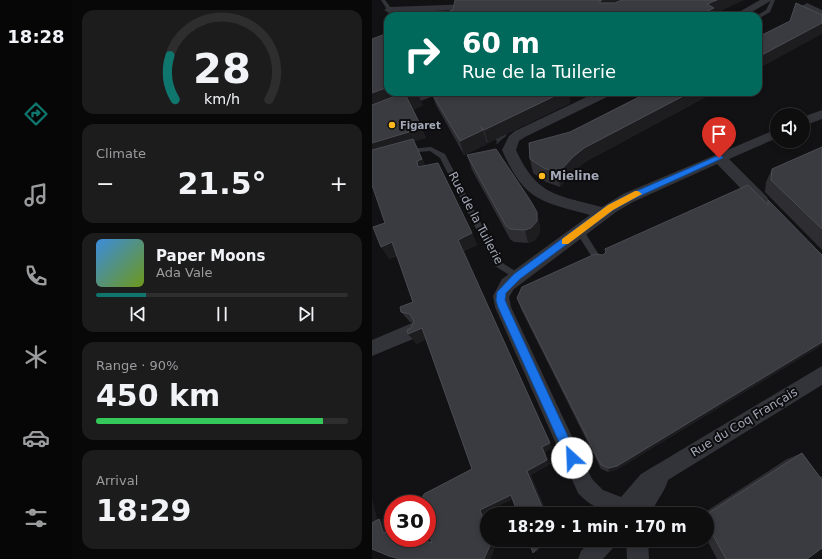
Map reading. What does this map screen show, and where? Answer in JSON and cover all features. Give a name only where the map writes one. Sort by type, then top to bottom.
[{"type":"street","points":[[744,12],[767,0]]},
{"type":"street","points":[[387,5],[482,7]]},
{"type":"street","points":[[807,6],[822,14]]},
{"type":"street","points":[[372,116],[422,96]]},
{"type":"street","points":[[599,96],[520,134],[514,140],[506,143],[512,159],[536,192],[546,197],[602,213]]},
{"type":"street","points":[[810,119],[822,114]]},
{"type":"street","points":[[618,507],[596,497],[585,486],[502,303],[502,292],[517,276],[602,213],[628,198],[770,137]]},
{"type":"street","points":[[719,158],[773,213]]},
{"type":"street","points":[[372,348],[412,331]]},
{"type":"street","name":"Rue du Coq Français","points":[[635,507],[647,496],[666,470],[821,378]]},
{"type":"street","points":[[589,559],[599,547]]},
{"type":"street","points":[[637,547],[638,559]]},
{"type":"lane","points":[[762,15],[768,11],[773,0]]},
{"type":"lane","name":"Rue de la Tuilerie","points":[[398,154],[425,148],[436,150],[443,156],[498,264],[517,276]]},
{"type":"lane","points":[[579,230],[600,263]]},
{"type":"building","points":[[455,0],[602,0],[600,3],[615,3],[622,0],[717,0],[707,4],[714,8],[706,12],[447,12],[453,10]]},
{"type":"building","points":[[796,3],[822,15],[822,23],[762,55],[762,35],[790,21]]},
{"type":"building","points":[[384,34],[384,88],[372,93],[372,39]]},
{"type":"building","points":[[396,96],[406,96],[420,124],[407,128],[409,132],[372,143],[372,105]]},
{"type":"building","points":[[433,96],[555,96],[484,130],[481,127],[483,130],[460,141]]},
{"type":"building","points":[[641,96],[683,96],[584,148],[558,173],[544,168],[530,159],[529,143],[570,132]]},
{"type":"building","points":[[413,139],[422,159],[417,161],[418,167],[438,163],[472,233],[458,240],[550,443],[542,447],[547,460],[527,471],[542,507],[515,507],[511,495],[486,507],[480,507],[480,547],[489,547],[484,559],[400,559],[372,549],[372,523],[379,519],[384,532],[384,547],[436,547],[436,495],[424,494],[472,469],[422,328],[408,334],[407,330],[411,328],[414,321],[410,314],[401,312],[400,307],[413,302],[392,242],[381,247],[373,227],[385,223],[372,185],[372,150]]},
{"type":"building","points":[[822,147],[822,229],[771,180],[772,169]]},
{"type":"building","points":[[496,149],[537,212],[537,221],[531,228],[525,230],[510,229],[506,226],[467,155]]},
{"type":"building","points":[[748,185],[768,205],[768,200],[822,255],[822,342],[617,466],[609,468],[601,465],[517,298],[522,287],[595,254],[603,255],[606,252],[605,249]]},
{"type":"building","points":[[802,453],[822,480],[822,548],[807,559],[726,559],[714,537],[714,510]]},
{"type":"building","points":[[531,547],[539,547],[533,553]]},
{"type":"tunnel","points":[[475,96],[502,139],[501,138]]},
{"type":"slow traffic","points":[[565,241],[602,213],[618,203],[638,194]]},
{"type":"place","name":"Figaret","points":[[392,125]]},
{"type":"place","name":"Mieline","points":[[542,176]]},
{"type":"route","points":[[572,458],[500,300],[502,292],[517,276],[602,213],[618,203],[719,158]]}]
